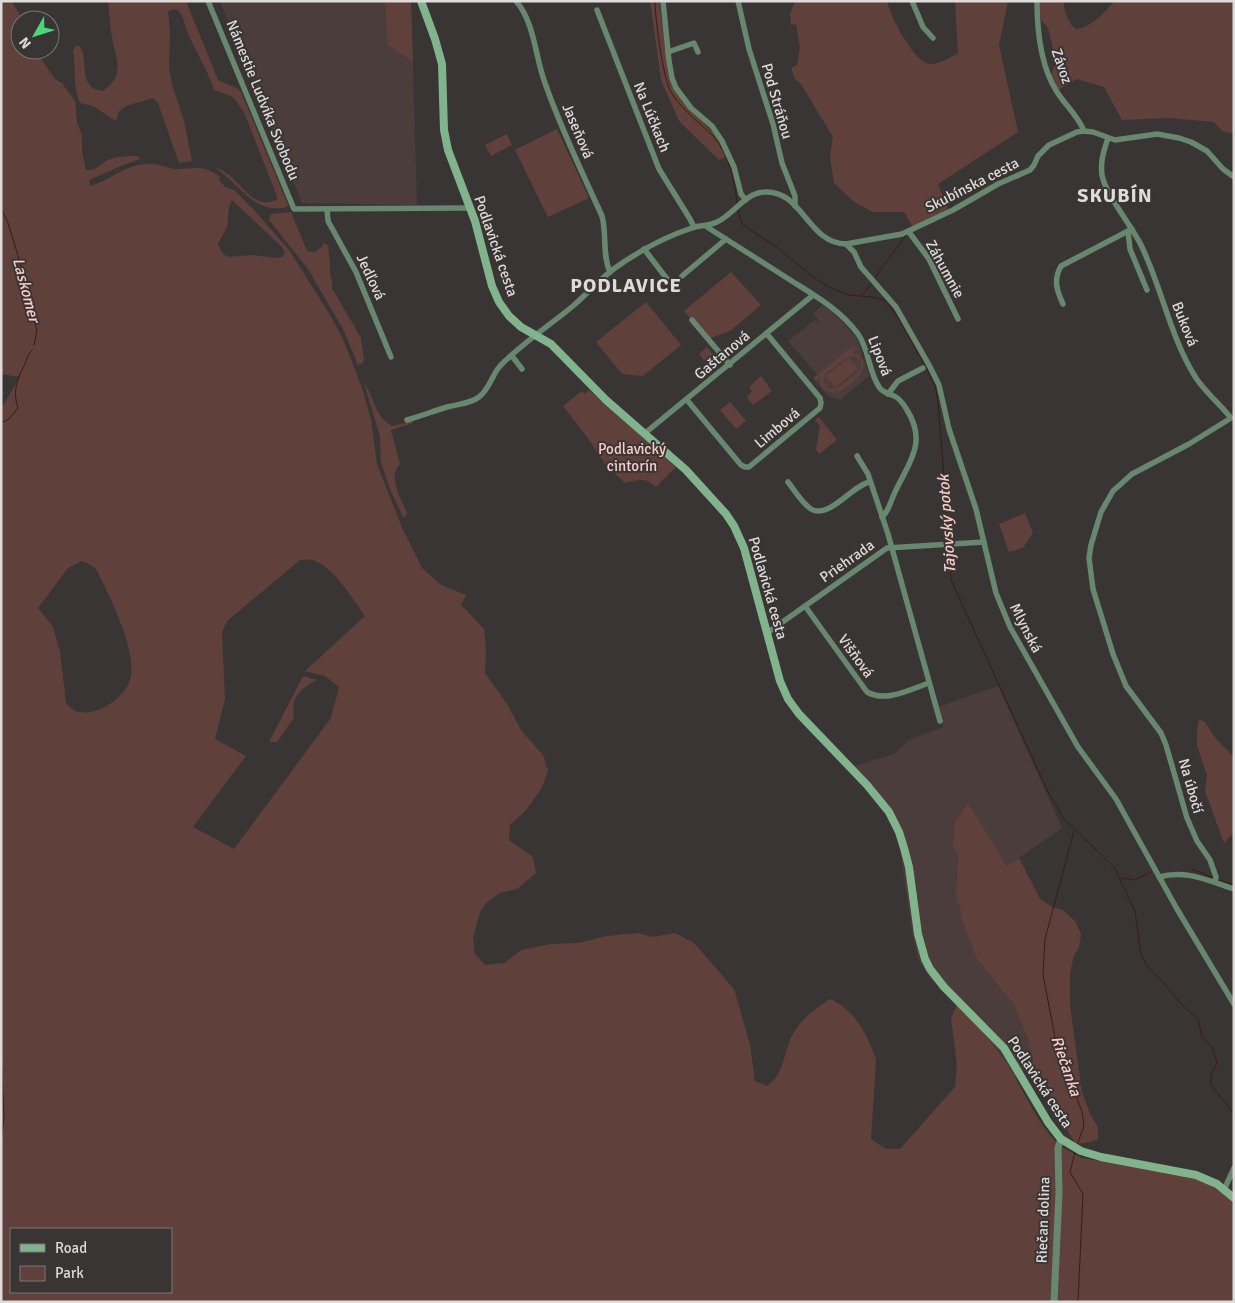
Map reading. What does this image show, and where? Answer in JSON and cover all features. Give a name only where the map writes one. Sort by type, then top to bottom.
[{"type":"main road","name":"Podlavická cesta","points":[[421,1],[438,50],[443,72],[446,141],[479,234],[492,286],[499,302],[509,316],[521,327],[551,344],[606,400],[700,484],[734,526],[744,548],[780,681],[793,706],[881,801],[894,823],[909,867],[918,934],[930,969],[940,982],[1004,1048],[1048,1122],[1061,1139],[1081,1151],[1101,1157],[1184,1172],[1208,1179],[1234,1198]]},
{"type":"street","name":"Námestie Ludvíka Svobodu","points":[[208,1],[294,209],[327,209]]},
{"type":"street","name":"Jaseňová","points":[[516,1],[524,12],[542,75],[556,113],[602,216],[605,226],[607,261],[610,272]]},
{"type":"street","points":[[408,420],[442,408],[472,402],[480,397],[499,368],[573,306],[610,272],[644,249],[660,241],[694,227],[707,227],[723,220],[743,203],[734,167],[722,141],[712,126],[691,108],[676,88],[672,78],[663,1]]},
{"type":"street","name":"Pod Stráňou","points":[[738,1],[749,49],[773,124],[782,163],[795,196],[795,206]]},
{"type":"street","points":[[912,1],[923,27],[933,38]]},
{"type":"street","name":"Závoz","points":[[1037,1],[1042,51],[1046,68],[1059,95],[1079,120],[1084,131]]},
{"type":"street","name":"Na Lúčkach","points":[[597,10],[659,169],[694,227]]},
{"type":"street","points":[[668,52],[694,42],[698,52]]},
{"type":"street","points":[[1084,131],[1121,140],[1162,134],[1186,140],[1207,151],[1223,169],[1234,177]]},
{"type":"street","name":"Skubínska cesta","points":[[743,203],[758,193],[770,192],[785,198],[795,206],[823,238],[838,244],[893,237],[909,232],[954,210],[998,184],[1030,170],[1038,156],[1049,144],[1076,132],[1084,131]]},
{"type":"street","name":"Buková","points":[[1108,138],[1103,155],[1102,176],[1104,183],[1130,230],[1141,244],[1173,329],[1191,370],[1231,418]]},
{"type":"street","points":[[327,209],[470,208]]},
{"type":"street","name":"Jedľová","points":[[327,209],[328,221],[359,279],[391,358]]},
{"type":"street","name":"Lipová","points":[[707,227],[833,308],[859,335],[881,390],[894,396],[903,404],[914,424],[917,436],[915,450],[910,464],[894,492],[888,509],[882,517]]},
{"type":"street","points":[[1063,304],[1056,285],[1060,266],[1130,230]]},
{"type":"street","name":"Buková","points":[[1130,230],[1130,249],[1147,290]]},
{"type":"street","name":"Záhumnie","points":[[909,232],[929,259],[958,318]]},
{"type":"street","points":[[682,276],[726,239]]},
{"type":"street","name":"Mlynská","points":[[846,244],[854,252],[861,267],[896,307],[930,365],[939,385],[949,429],[970,490],[996,593],[1010,627],[1073,739],[1116,799],[1234,1004]]},
{"type":"street","points":[[644,249],[674,288]]},
{"type":"street","name":"Gaštanová","points":[[645,433],[813,295]]},
{"type":"street","points":[[692,320],[730,365]]},
{"type":"street","name":"Limbová","points":[[687,400],[741,465],[749,467],[820,408],[821,403],[820,398],[767,334]]},
{"type":"street","points":[[512,356],[522,369]]},
{"type":"street","points":[[888,394],[898,382],[923,368]]},
{"type":"street","name":"Na úbočí","points":[[1215,880],[1210,860],[1197,842],[1190,824],[1161,733],[1136,701],[1121,674],[1092,589],[1089,558],[1101,512],[1113,491],[1127,478],[1196,440],[1231,418]]},
{"type":"street","points":[[857,456],[866,470],[882,517],[940,721]]},
{"type":"street","points":[[788,482],[808,506],[820,512],[828,510],[860,486],[870,482]]},
{"type":"street","name":"Priehrada","points":[[767,633],[887,548],[984,542]]},
{"type":"street","name":"Višňová","points":[[805,606],[867,692],[888,696],[929,683]]},
{"type":"street","points":[[1160,877],[1168,875],[1194,875],[1206,880],[1215,880],[1234,889]]},
{"type":"street","name":"Riečan dolina","points":[[1054,1302],[1059,1200],[1058,1148],[1061,1139]]},
{"type":"street","points":[[1224,1190],[1234,1168]]},
{"type":"shaded area","points":[[220,1],[411,1],[417,205],[302,203]]},
{"type":"shaded area","points":[[823,305],[840,319],[857,339],[869,376],[840,400],[827,395],[813,378],[817,374],[788,341],[815,320],[818,323],[820,322],[813,313]]},
{"type":"shaded area","points":[[998,686],[1062,828],[1007,866],[968,804],[955,822],[958,854],[956,894],[977,959],[1014,1005],[1028,1039],[1033,1060],[1015,1079],[1001,1054],[980,1029],[930,978],[918,959],[900,850],[895,832],[884,812],[879,807],[885,802],[855,766],[894,754],[909,740],[943,727],[938,707]]},
{"type":"green space","points":[[1,1],[14,1],[13,4],[17,10],[10,10],[10,60],[42,60],[55,79],[62,83],[75,101],[77,122],[82,135],[82,151],[86,170],[96,168],[115,158],[137,156],[140,159],[89,180],[90,186],[131,167],[148,164],[175,169],[198,168],[208,170],[220,177],[219,180],[225,187],[234,190],[289,250],[343,339],[362,388],[371,420],[377,464],[403,530],[422,568],[441,585],[466,595],[461,605],[484,629],[486,649],[485,673],[507,704],[521,730],[543,755],[548,771],[541,789],[526,810],[510,825],[509,840],[533,857],[536,873],[517,889],[500,893],[487,902],[480,912],[473,937],[475,954],[485,965],[505,963],[521,950],[551,944],[578,943],[607,936],[638,933],[652,937],[675,933],[694,943],[734,989],[750,1045],[755,1081],[767,1086],[777,1075],[793,1034],[800,1023],[830,999],[847,1010],[859,1024],[873,1051],[876,1060],[871,1139],[886,1149],[900,1149],[955,1087],[957,1064],[951,1018],[957,1005],[995,1047],[1047,1131],[1061,1146],[1081,1158],[1181,1173],[1221,1189],[1234,1203],[1234,1302],[1,1302],[1,409],[20,377],[1,374]],"holes":[[[232,200],[282,247],[285,253],[282,257],[276,258],[252,255],[228,257],[223,254],[218,244],[227,227],[229,207]],[[300,560],[320,563],[328,569],[349,592],[365,616],[305,671],[325,676],[339,687],[331,718],[234,849],[193,827],[246,756],[215,739],[225,699],[222,632],[227,621]],[[82,561],[96,569],[118,615],[130,654],[131,676],[124,692],[117,699],[101,709],[83,712],[75,711],[66,703],[60,652],[53,627],[38,608],[68,568]]]},
{"type":"green space","points":[[108,1],[186,1],[218,80],[241,92],[288,205],[287,207],[275,208],[256,202],[215,168],[224,171],[252,197],[260,201],[268,202],[278,199],[244,112],[233,97],[214,90],[178,10],[172,9],[168,12],[170,31],[169,68],[184,121],[192,161],[179,163],[158,103],[153,98],[126,106],[119,111],[116,121],[93,106],[80,103],[76,91],[73,50],[76,46],[79,46],[84,57],[86,79],[89,85],[95,89],[103,91],[115,79],[117,73],[118,66],[111,32]]},
{"type":"green space","points":[[385,1],[411,1],[413,62],[388,45]]},
{"type":"green space","points":[[650,1],[659,1],[669,78],[677,94],[715,135],[727,156],[719,160],[679,121],[661,80]]},
{"type":"green space","points":[[795,1],[887,1],[897,25],[908,44],[920,59],[926,63],[934,64],[958,53],[955,1],[1008,1],[999,45],[1018,132],[938,184],[948,209],[913,227],[904,212],[873,212],[854,202],[834,183],[830,157],[833,137],[801,84],[795,79],[791,68],[797,65],[800,48],[796,24],[791,25],[790,14]]},
{"type":"green space","points":[[1039,1],[1063,1],[1068,20],[1076,29],[1092,23],[1115,1],[1234,1],[1234,134],[1222,131],[1214,122],[1169,118],[1122,120],[1104,87],[1077,79],[1058,90],[1051,76],[1056,60],[1048,28],[1041,20]]},
{"type":"green space","points":[[557,129],[589,198],[548,217],[515,150]]},
{"type":"green space","points":[[507,134],[512,145],[491,156],[485,145]]},
{"type":"green space","points":[[291,212],[307,251],[315,252],[323,246],[323,243],[328,245],[332,288],[361,338],[363,363],[358,365],[343,329],[308,269],[269,220],[271,214]]},
{"type":"green space","points":[[731,272],[761,305],[730,331],[708,339],[684,311]]},
{"type":"green space","points":[[646,302],[681,345],[643,376],[622,374],[596,342]]},
{"type":"green space","points":[[853,346],[855,349],[852,353],[858,355],[863,360],[862,371],[859,375],[851,384],[836,394],[838,391],[831,392],[825,390],[821,385],[820,378],[816,381],[814,378]],"holes":[[[849,356],[854,356],[860,361],[861,367],[857,373],[838,388],[828,389],[823,382],[825,374]]]},
{"type":"green space","points":[[707,347],[720,363],[712,370],[699,354]]},
{"type":"green space","points":[[849,358],[858,369],[835,387],[826,376]]},
{"type":"green space","points":[[761,376],[772,391],[753,405],[747,397],[752,391],[749,387]]},
{"type":"green space","points":[[364,383],[381,417],[386,422],[392,426],[413,421],[413,423],[391,430],[400,464],[396,469],[395,481],[396,488],[407,513],[404,518],[391,492],[381,462],[380,436]]},
{"type":"green space","name":"Podlavický cintorín","points":[[589,390],[676,467],[656,487],[648,482],[638,480],[625,483],[606,465],[563,406],[582,391],[585,394]]},
{"type":"green space","points":[[730,402],[746,421],[736,429],[720,410]]},
{"type":"green space","points":[[819,417],[837,440],[819,454],[816,449],[820,426],[815,420]]},
{"type":"green space","points":[[1025,513],[1033,533],[1023,548],[1009,552],[999,524]]},
{"type":"green space","points":[[303,676],[317,680],[298,694],[293,710],[294,718],[277,742],[269,742]]},
{"type":"green space","points":[[1199,719],[1205,722],[1215,738],[1234,757],[1234,832],[1224,843],[1205,791],[1207,775],[1197,745]]},
{"type":"green space","points":[[968,803],[1007,866],[1019,858],[1040,899],[1052,907],[1063,910],[1075,921],[1081,934],[1079,948],[1074,955],[1070,973],[1070,1006],[1082,1092],[1090,1114],[1098,1127],[1098,1139],[1091,1142],[1076,1144],[1052,1106],[1048,1085],[1031,1063],[1033,1060],[1028,1039],[1014,1005],[977,959],[965,929],[956,894],[958,855],[953,847],[955,822]]},
{"type":"waterway","name":"Tajovský potok","points":[[655,1],[660,48],[668,85],[680,104],[719,143],[733,177],[737,204]]},
{"type":"waterway","name":"Laskomer","points":[[1,208],[8,223],[22,269],[37,330],[34,345]]},
{"type":"waterway","name":"Tajovský potok","points":[[738,210],[741,222],[747,228],[774,245],[817,280],[849,295],[884,300],[896,314],[935,386],[938,401],[949,542]]},
{"type":"waterway","points":[[874,279],[906,235]]},
{"type":"waterway","points":[[862,295],[872,283]]},
{"type":"waterway","name":"Laskomer","points":[[1,423],[9,419],[18,408],[16,398],[17,383],[32,350]]},
{"type":"waterway","name":"Tajovský potok","points":[[949,546],[951,580],[1047,790],[1063,818],[1114,867],[1135,911],[1141,955],[1150,970],[1163,982],[1179,1002],[1198,1019],[1202,1037],[1212,1047],[1217,1063],[1211,1075],[1211,1085],[1234,1114]]},
{"type":"waterway","name":"Riečanka","points":[[1074,831],[1045,939],[1043,975],[1056,1042],[1082,1112],[1084,1126],[1077,1145]]},
{"type":"waterway","points":[[1192,869],[1214,878]]},
{"type":"waterway","points":[[1121,878],[1134,880],[1151,872]]},
{"type":"waterway","points":[[1218,880],[1234,885]]},
{"type":"waterway","points":[[1,1050],[4,1117],[1,1143]]},
{"type":"waterway","name":"Riečanka","points":[[1075,1152],[1070,1172],[1083,1194],[1078,1302]]},
{"type":"district","name":"SKUBÍN","points":[[1115,195]]},
{"type":"district","name":"PODLAVICE","points":[[626,285]]}]
